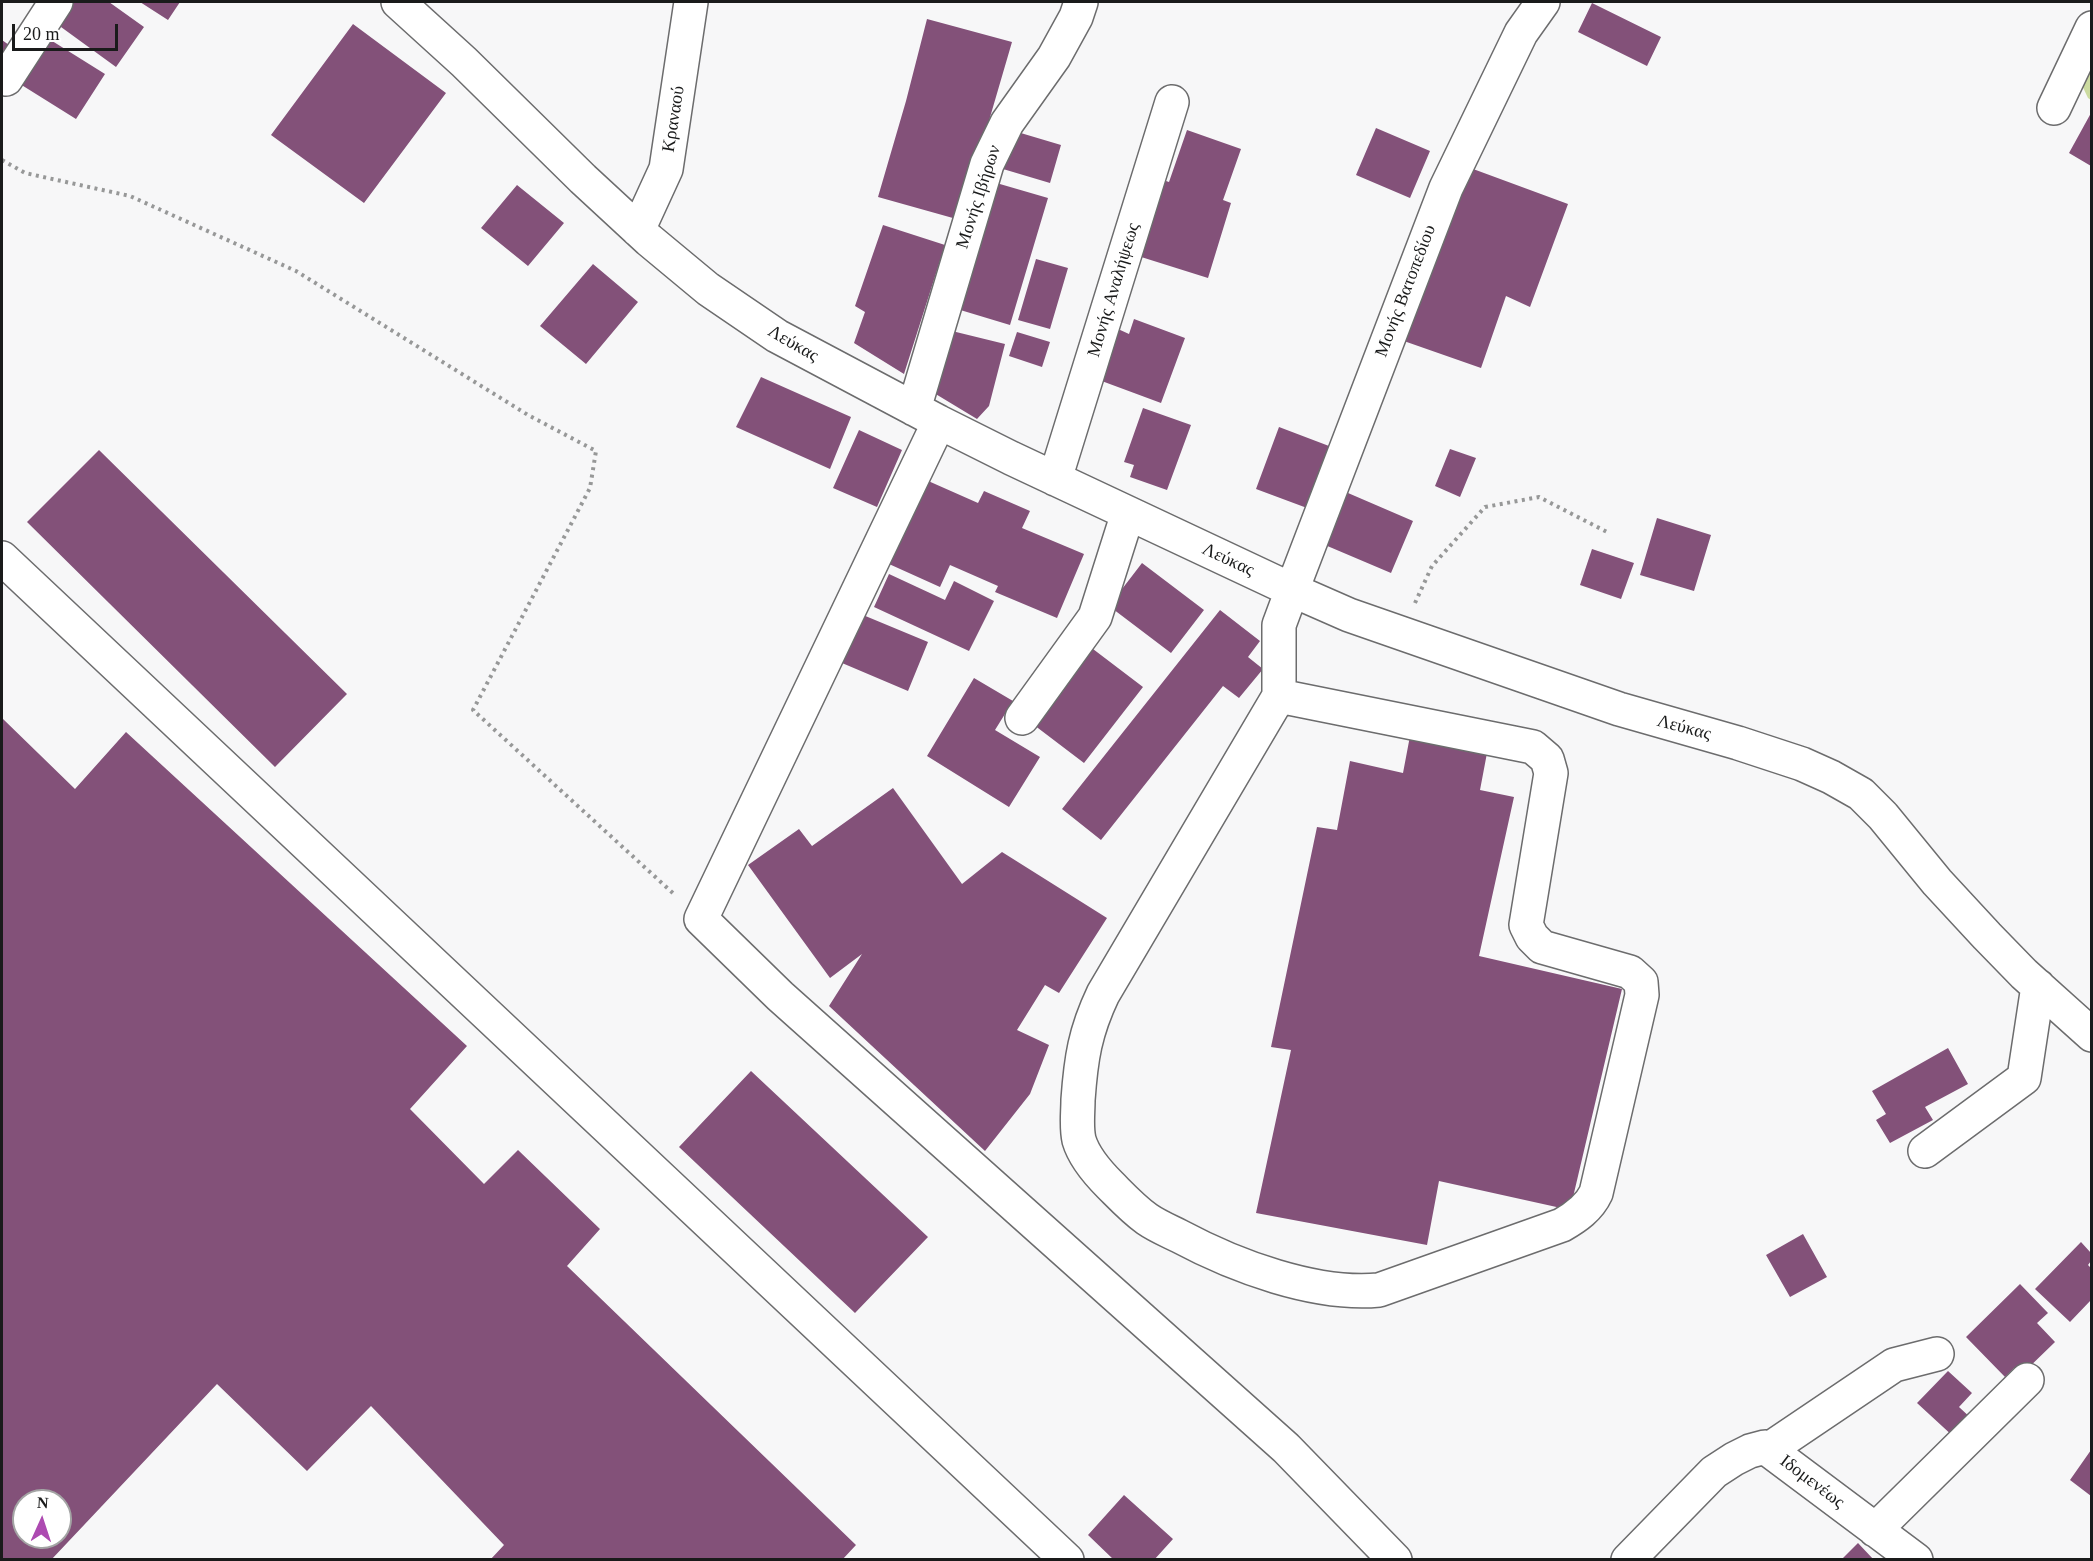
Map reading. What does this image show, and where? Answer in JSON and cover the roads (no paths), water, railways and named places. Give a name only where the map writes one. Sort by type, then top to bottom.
[{"type":"street","points":[[6,79],[56,2]]},
{"type":"street","name":"Λεύκας","points":[[398,2],[464,62],[638,230],[708,289],[777,336],[926,416],[1055,479],[1349,615],[1619,709],[1738,743],[1802,764],[1831,777],[1869,801],[1964,912],[2038,987],[2090,1031]]},
{"type":"street","name":"Κραναού","points":[[638,230],[666,169],[692,2]]},
{"type":"street","name":"Μονής Ιβήρων","points":[[1082,2],[1054,57],[1007,123],[987,164],[926,416],[701,919],[780,996],[1286,1448],[1395,1560]]},
{"type":"street","name":"Μονής Βατοπεδίου","points":[[1279,696],[1279,625],[1292,590],[1446,188],[1521,33],[1543,2]]},
{"type":"street","points":[[2054,108],[2091,28]]},
{"type":"street","name":"Μονής Αναλήψεως","points":[[1055,479],[1172,102]]},
{"type":"street","points":[[1022,718],[1095,617],[1128,513]]},
{"type":"street","points":[[2,558],[1066,1560]]},
{"type":"street","points":[[1279,696],[1533,747],[1547,759],[1551,773],[1526,925],[1532,938],[1542,948],[1630,972],[1641,982],[1642,995],[1592,1202],[1574,1219],[1562,1225],[1379,1290],[1334,1288],[1294,1280],[1234,1263],[1196,1245],[1149,1220],[1132,1207],[1101,1176],[1084,1151],[1079,1139],[1077,1120],[1080,1072],[1084,1044],[1093,1016],[1279,696]]},
{"type":"street","points":[[1925,1150],[2024,1078],[2038,987]]},
{"type":"street","points":[[1768,1450],[1894,1365],[1937,1354]]},
{"type":"street","points":[[1875,1530],[2027,1380]]},
{"type":"street","name":"Ιδομενέως","points":[[1636,1557],[1714,1472],[1750,1451],[1765,1447],[1916,1560]]}]
